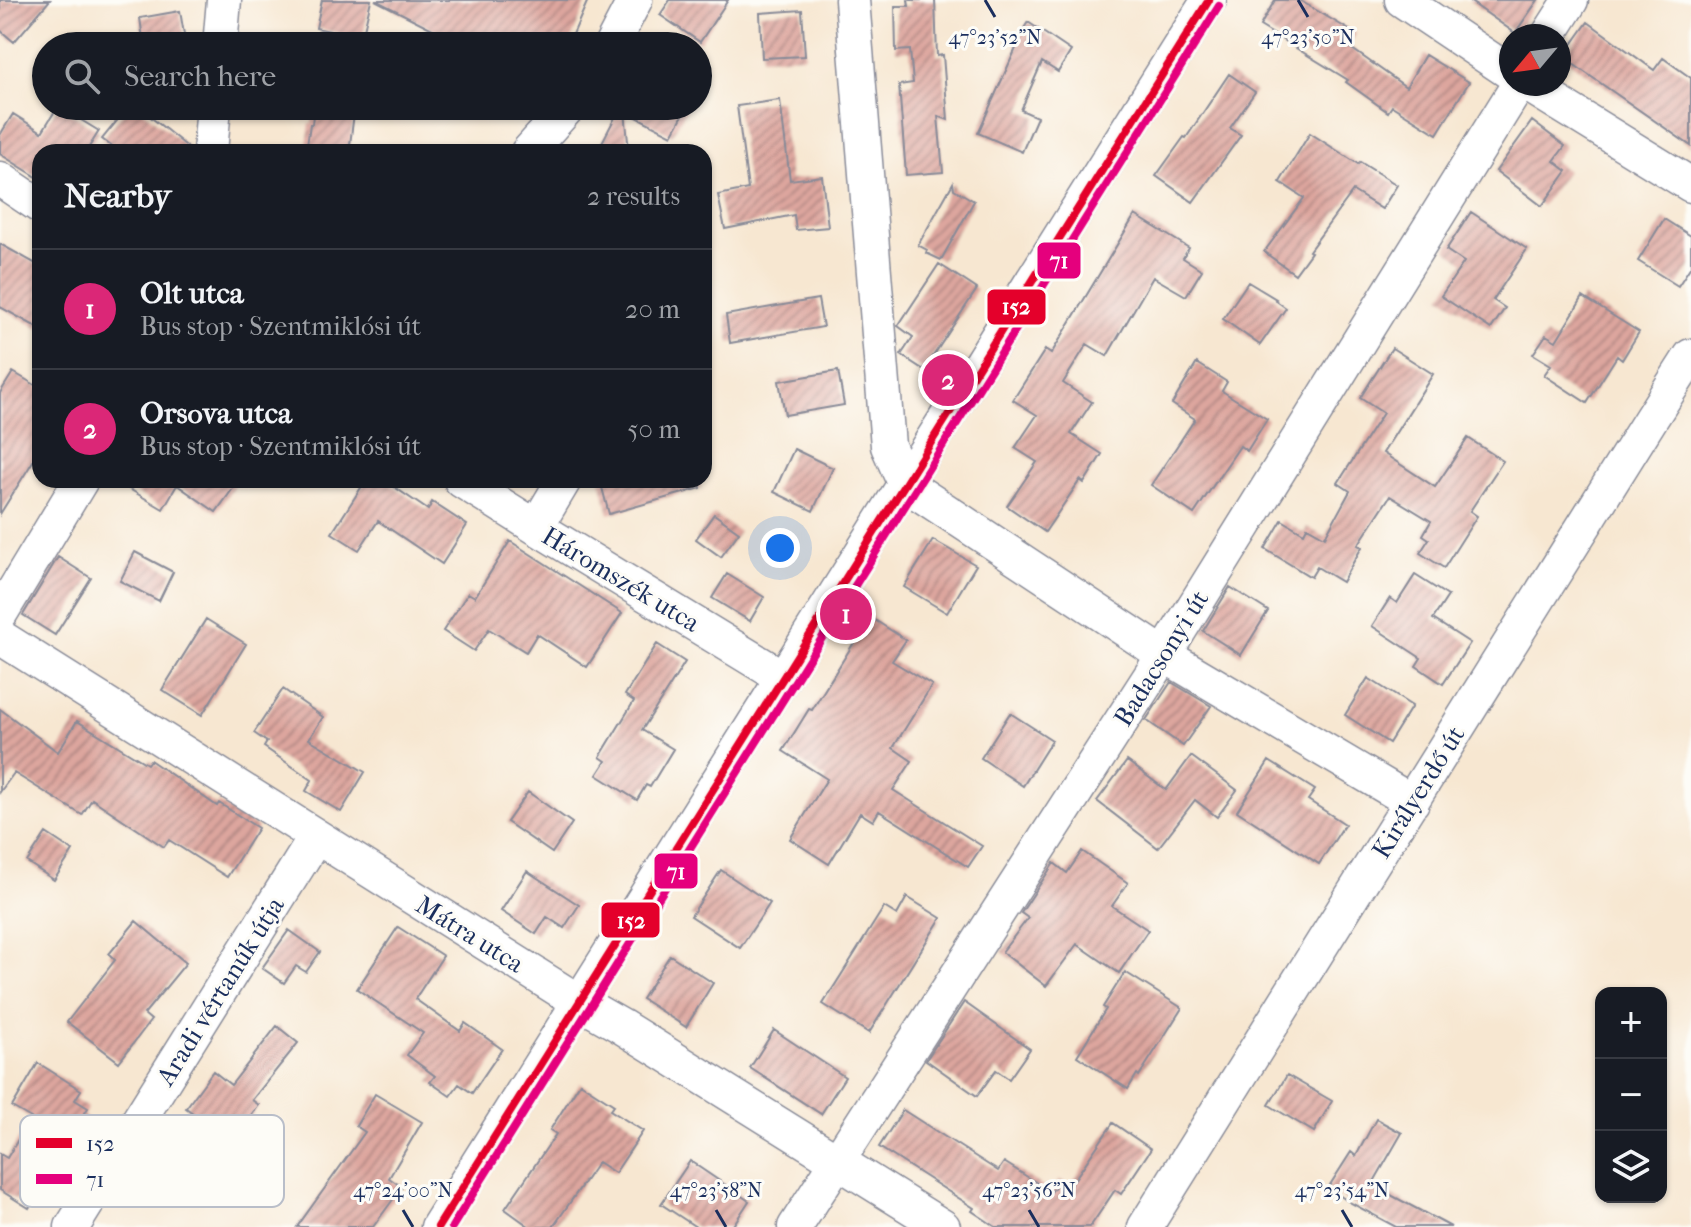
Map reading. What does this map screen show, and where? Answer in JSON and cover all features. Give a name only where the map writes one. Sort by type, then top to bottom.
[{"type":"street","points":[[221,32],[224,0]]},
{"type":"street","points":[[618,32],[635,0]]},
{"type":"street","points":[[852,0],[888,446],[905,484],[1164,655],[1412,802]]},
{"type":"street","points":[[438,1227],[1209,0]]},
{"type":"street","points":[[1402,0],[1499,65]]},
{"type":"street","points":[[1556,24],[1571,0]]},
{"type":"street","name":"Badacsonyi út","points":[[795,1227],[1164,655],[1512,96]]},
{"type":"street","points":[[1546,96],[1691,185]]},
{"type":"street","points":[[211,144],[213,120]]},
{"type":"street","points":[[535,144],[557,120]]},
{"type":"street","points":[[0,179],[32,201]]},
{"type":"street","name":"Királyerdő út","points":[[1145,1227],[1691,356]]},
{"type":"street","points":[[0,614],[76,488]]},
{"type":"street","name":"Háromszék utca","points":[[474,488],[782,677]]},
{"type":"street","points":[[536,527],[559,488]]},
{"type":"street","name":"Mátra utca","points":[[0,637],[943,1227]]},
{"type":"street","name":"Aradi vértanúk útja","points":[[142,1115],[316,837]]},
{"type":"street","name":"Aradi vértanúk útja","points":[[72,1227],[85,1207]]},
{"type":"building","points":[[0,0],[50,0],[14,42],[0,30]]},
{"type":"building","points":[[322,0],[371,0],[363,32],[334,32],[316,28]]},
{"type":"building","points":[[375,0],[588,0],[574,32],[438,32]]},
{"type":"building","points":[[670,0],[728,0],[707,32],[685,32],[660,15]]},
{"type":"building","points":[[908,0],[935,0],[937,56],[943,55],[948,120],[938,116],[943,172],[906,175],[899,85],[913,83],[910,50],[896,51],[895,6],[909,6]]},
{"type":"building","points":[[1275,0],[1299,0],[1356,34],[1348,46],[1406,87],[1425,55],[1469,82],[1437,134],[1392,106],[1388,112],[1346,82],[1348,80],[1260,26]]},
{"type":"building","points":[[1468,0],[1538,0],[1521,24],[1502,24]]},
{"type":"building","points":[[802,10],[805,56],[762,58],[760,13]]},
{"type":"building","points":[[180,11],[184,32],[142,32],[140,18]]},
{"type":"building","points":[[1028,22],[1071,51],[1058,72],[1042,62],[1021,110],[1037,117],[1022,152],[978,133],[1017,46],[1014,44]]},
{"type":"building","points":[[1588,22],[1654,70],[1663,58],[1691,78],[1691,146],[1571,63],[1571,46]]},
{"type":"building","points":[[1229,74],[1255,92],[1230,128],[1241,135],[1193,202],[1156,176]]},
{"type":"building","points":[[780,100],[790,180],[822,176],[828,227],[796,230],[794,215],[725,229],[718,195],[748,189],[737,106]]},
{"type":"building","points":[[13,114],[42,132],[49,120],[81,120],[99,131],[91,144],[32,144],[32,174],[0,154],[0,135]]},
{"type":"building","points":[[118,120],[154,120],[184,144],[109,144],[102,139]]},
{"type":"building","points":[[312,120],[353,120],[350,144],[307,144]]},
{"type":"building","points":[[614,120],[626,120],[628,144],[601,144]]},
{"type":"building","points":[[643,120],[680,120],[672,135]]},
{"type":"building","points":[[1532,121],[1565,146],[1554,161],[1567,171],[1542,206],[1496,171]]},
{"type":"building","points":[[1310,133],[1397,185],[1382,209],[1353,191],[1295,274],[1264,252],[1304,198],[1280,182]]},
{"type":"building","points":[[953,183],[954,189],[974,201],[941,260],[918,245]]},
{"type":"building","points":[[1471,212],[1527,249],[1493,300],[1505,308],[1491,329],[1441,296],[1464,262],[1446,250]]},
{"type":"building","points":[[1135,215],[1189,248],[1183,258],[1202,270],[1186,296],[1153,277],[1107,356],[1087,344],[1063,383],[1092,402],[1071,434],[1102,454],[1084,483],[1080,480],[1045,532],[1007,506],[1037,462],[1015,448],[1037,415],[1013,400],[1045,350],[1051,354]]},
{"type":"building","points":[[1664,219],[1691,236],[1691,266],[1678,286],[1638,261]]},
{"type":"building","points":[[0,244],[32,262],[32,325],[0,307]]},
{"type":"building","points":[[939,264],[977,289],[924,370],[901,355],[913,337],[898,326]]},
{"type":"building","points":[[1248,282],[1286,308],[1260,345],[1223,319]]},
{"type":"building","points":[[1583,297],[1639,332],[1622,360],[1617,356],[1587,403],[1544,375],[1551,365],[1533,354],[1546,335],[1556,341]]},
{"type":"building","points":[[818,299],[823,327],[730,343],[726,315]]},
{"type":"building","points":[[1392,348],[1433,374],[1383,453],[1435,487],[1468,438],[1503,461],[1470,511],[1477,516],[1444,568],[1420,553],[1429,539],[1423,535],[1431,521],[1390,496],[1358,545],[1362,547],[1342,582],[1317,567],[1311,577],[1265,549],[1282,520],[1304,533],[1307,527],[1325,537],[1350,491],[1338,483],[1383,413],[1360,398]]},
{"type":"building","points":[[1197,363],[1227,382],[1222,391],[1267,419],[1247,451],[1240,446],[1194,514],[1151,485],[1195,419],[1172,404]]},
{"type":"building","points":[[838,371],[844,405],[785,415],[779,381]]},
{"type":"building","points":[[13,372],[32,383],[32,463],[0,514],[0,393]]},
{"type":"building","points":[[794,449],[833,468],[813,511],[774,492]]},
{"type":"building","points":[[128,488],[175,488],[163,509]]},
{"type":"building","points":[[181,488],[233,488],[216,512]]},
{"type":"building","points":[[361,488],[396,488],[428,510],[432,502],[467,525],[442,564],[378,521],[359,550],[332,533]]},
{"type":"building","points":[[602,488],[701,488],[609,514]]},
{"type":"building","points":[[714,514],[739,532],[721,557],[696,539]]},
{"type":"building","points":[[933,540],[976,565],[947,613],[904,587]]},
{"type":"building","points":[[510,541],[622,613],[587,667],[537,634],[526,652],[489,629],[474,651],[443,631],[468,593],[475,597]]},
{"type":"building","points":[[135,552],[173,572],[159,601],[120,581]]},
{"type":"building","points":[[58,557],[91,578],[55,635],[23,615]]},
{"type":"building","points":[[727,574],[764,597],[750,621],[712,598]]},
{"type":"building","points":[[1415,575],[1448,596],[1433,619],[1470,643],[1443,684],[1416,666],[1421,658],[1372,626],[1390,598],[1397,603]]},
{"type":"building","points":[[1230,587],[1268,611],[1241,655],[1203,631]]},
{"type":"building","points":[[870,617],[906,640],[892,661],[932,685],[893,748],[912,761],[893,790],[982,846],[968,867],[879,811],[873,821],[860,813],[829,864],[790,839],[827,779],[783,751]]},
{"type":"building","points":[[206,619],[246,644],[202,715],[162,690]]},
{"type":"building","points":[[657,644],[685,662],[642,730],[673,749],[650,787],[646,785],[637,800],[597,775],[606,761],[600,757],[634,701],[625,695]]},
{"type":"building","points":[[1368,678],[1412,706],[1389,743],[1345,715]]},
{"type":"building","points":[[1171,682],[1211,706],[1183,746],[1146,720]]},
{"type":"building","points":[[283,689],[323,717],[309,739],[365,772],[341,812],[306,791],[312,780],[264,747],[267,742],[254,733]]},
{"type":"building","points":[[0,709],[58,752],[77,721],[147,764],[150,760],[217,806],[219,803],[258,828],[227,877],[169,840],[164,847],[92,799],[82,815],[14,773],[0,792]]},
{"type":"building","points":[[1010,713],[1052,740],[1023,786],[981,758]]},
{"type":"building","points":[[1191,756],[1237,790],[1217,817],[1195,800],[1158,848],[1097,801],[1127,761],[1166,790]]},
{"type":"building","points":[[1269,761],[1315,790],[1308,800],[1345,824],[1319,864],[1237,811]]},
{"type":"building","points":[[528,792],[572,823],[552,853],[507,822]]},
{"type":"building","points":[[46,833],[73,851],[54,880],[27,862]]},
{"type":"building","points":[[1082,851],[1128,883],[1112,906],[1148,930],[1119,973],[1077,944],[1046,986],[1002,952],[1028,918],[1021,913],[1054,863],[1067,873]]},
{"type":"building","points":[[721,870],[770,903],[740,948],[691,916]]},
{"type":"building","points":[[527,871],[579,905],[564,928],[547,917],[536,934],[501,911]]},
{"type":"building","points":[[907,897],[941,918],[869,1033],[823,1004],[884,907],[897,915]]},
{"type":"building","points":[[136,921],[186,963],[144,1014],[151,1020],[119,1062],[67,1022],[115,960],[109,954]]},
{"type":"building","points":[[398,927],[443,956],[415,999],[460,1031],[465,1023],[502,1049],[472,1093],[459,1084],[450,1096],[430,1082],[435,1076],[407,1055],[423,1033],[357,989]]},
{"type":"building","points":[[289,930],[320,952],[306,972],[296,966],[284,983],[262,968]]},
{"type":"building","points":[[670,955],[713,983],[686,1027],[642,999]]},
{"type":"building","points":[[1125,972],[1182,1008],[1128,1089],[1077,1056]]},
{"type":"building","points":[[964,1002],[1030,1049],[1009,1079],[996,1070],[977,1096],[926,1060]]},
{"type":"building","points":[[277,1026],[298,1043],[252,1100],[259,1105],[252,1115],[196,1115],[186,1108],[213,1071],[231,1085]]},
{"type":"building","points":[[774,1030],[845,1077],[821,1114],[750,1068]]},
{"type":"building","points":[[38,1063],[81,1090],[75,1100],[88,1108],[84,1115],[26,1115],[12,1107]]},
{"type":"building","points":[[1287,1075],[1332,1101],[1314,1132],[1269,1105]]},
{"type":"building","points":[[580,1083],[614,1105],[610,1110],[643,1131],[615,1173],[598,1162],[553,1227],[530,1227],[505,1209],[556,1134],[550,1130]]},
{"type":"building","points":[[375,1094],[422,1122],[389,1178],[402,1187],[373,1227],[297,1227],[365,1132],[356,1126]]},
{"type":"building","points":[[903,1110],[998,1171],[1004,1162],[1051,1192],[1060,1180],[1070,1186],[1113,1123],[1151,1149],[1121,1194],[1115,1190],[1090,1227],[996,1227],[972,1211],[974,1208],[879,1147]]},
{"type":"building","points":[[1376,1119],[1402,1133],[1372,1185],[1451,1227],[1396,1227],[1328,1188],[1351,1152],[1356,1156]]},
{"type":"building","points":[[20,1136],[20,1202],[0,1190],[0,1154],[7,1158]]},
{"type":"building","points":[[690,1161],[749,1201],[732,1227],[696,1227],[661,1204]]},
{"type":"transit line","name":"152","points":[[438,1227],[1209,0]]},
{"type":"transit line","name":"71","points":[[452,1227],[1219,6]]},
{"type":"place","name":"Orsova utca","points":[[948,380]]},
{"type":"place","name":"Olt utca","points":[[846,614]]}]
